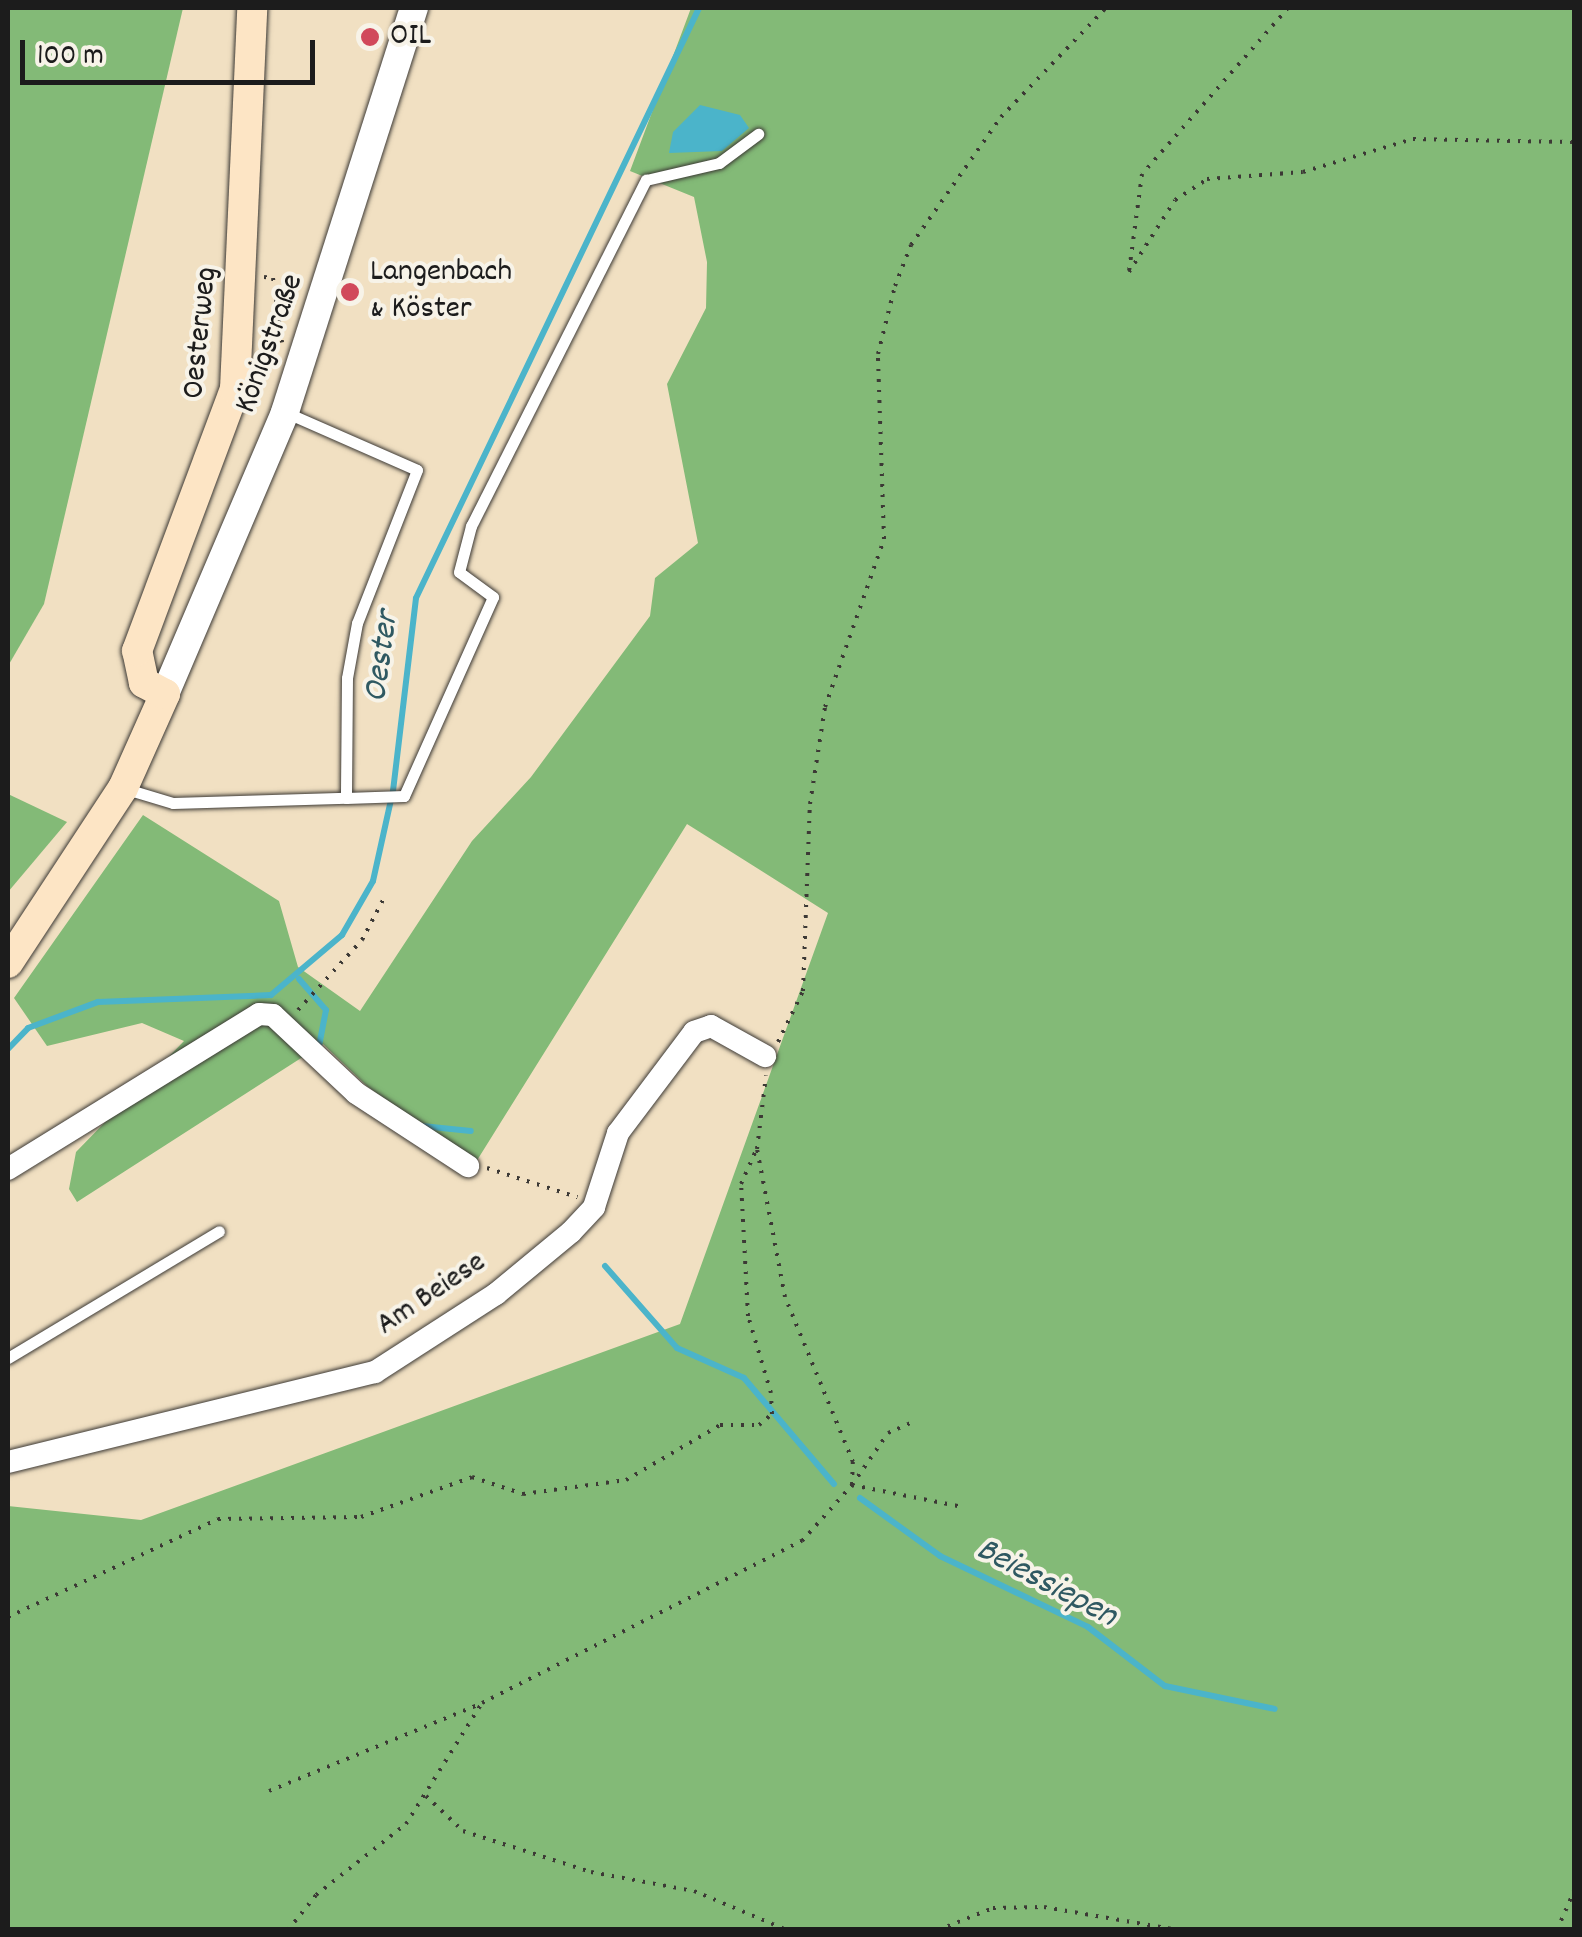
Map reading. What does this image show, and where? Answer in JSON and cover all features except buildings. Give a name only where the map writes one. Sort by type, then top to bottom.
[{"type":"main road","name":"Oesterweg","points":[[165,694],[144,683],[138,651],[236,389],[252,8]]},
{"type":"main road","points":[[8,962],[123,788],[165,694]]},
{"type":"street","name":"Königstraße","points":[[165,694],[285,412],[414,8]]},
{"type":"street","points":[[8,1170],[258,1014],[273,1015],[356,1093],[468,1166]]},
{"type":"street","points":[[594,1207],[618,1133],[694,1032],[711,1026],[765,1056]]},
{"type":"street","name":"Am Beiese","points":[[8,1462],[376,1372],[496,1294],[594,1207]]},
{"type":"lane","points":[[123,788],[173,804],[404,796],[493,596],[459,572],[471,526],[646,180],[719,163],[758,134]]},
{"type":"lane","points":[[285,412],[417,470],[350,643],[346,798]]},
{"type":"lane","points":[[8,1358],[219,1231]]},
{"type":"path","points":[[852,1485],[854,1462],[786,1297],[757,1149],[765,1056],[793,1024],[803,990],[810,804],[840,652],[884,538],[878,354],[912,245],[1002,117],[1106,8]]},
{"type":"path","points":[[1288,8],[1142,174],[1129,272],[1175,200],[1207,179],[1303,172],[1413,139],[1574,142]]},
{"type":"path","points":[[273,278],[277,337],[306,351]]},
{"type":"path","points":[[308,999],[384,900]]},
{"type":"path","points":[[8,1618],[218,1519],[361,1516],[472,1478],[523,1494],[626,1480],[720,1425],[759,1426],[772,1414],[771,1394],[748,1316],[740,1184],[757,1149]]},
{"type":"path","points":[[468,1166],[531,1176],[594,1207]]},
{"type":"path","points":[[269,1791],[482,1703],[802,1541],[852,1485],[888,1433],[910,1423]]},
{"type":"path","points":[[852,1485],[963,1506]]},
{"type":"path","points":[[288,1930],[426,1796],[482,1703]]},
{"type":"path","points":[[426,1796],[463,1831],[591,1872],[694,1890],[788,1930]]},
{"type":"path","points":[[1557,1930],[1574,1890]]},
{"type":"path","points":[[938,1930],[993,1908],[1044,1907],[1178,1930]]},
{"type":"green space","points":[[8,8],[183,8],[44,604],[8,666]]},
{"type":"green space","points":[[691,8],[1574,8],[1574,1929],[8,1930],[8,1506],[141,1520],[680,1324],[828,913],[687,824],[476,1162],[368,1087],[323,1044],[77,1202],[69,1189],[76,1152],[184,1041],[142,1023],[47,1046],[14,998],[143,815],[279,901],[298,967],[360,1011],[472,841],[531,777],[650,616],[655,578],[698,543],[667,384],[706,308],[707,262],[694,197],[630,171]]},
{"type":"green space","points":[[8,794],[67,822],[8,892]]},
{"type":"water","points":[[700,105],[740,115],[749,128],[722,151],[669,153],[673,132]]},
{"type":"waterway","name":"Oester","points":[[8,1049],[28,1028],[98,1002],[271,995],[342,935],[373,881],[393,791],[416,598],[699,8]]},
{"type":"waterway","name":"Beiessiepen","points":[[299,979],[326,1010],[319,1046]]},
{"type":"waterway","name":"Beiessiepen","points":[[422,1126],[471,1131]]},
{"type":"waterway","name":"Beiessiepen","points":[[605,1266],[677,1348],[744,1378],[834,1484]]},
{"type":"waterway","name":"Beiessiepen","points":[[860,1498],[940,1556],[1088,1627],[1165,1686],[1275,1709]]},
{"type":"place","name":"OIL","points":[[370,37]]},
{"type":"place","name":"Langenbach & Köster","points":[[350,292]]}]
